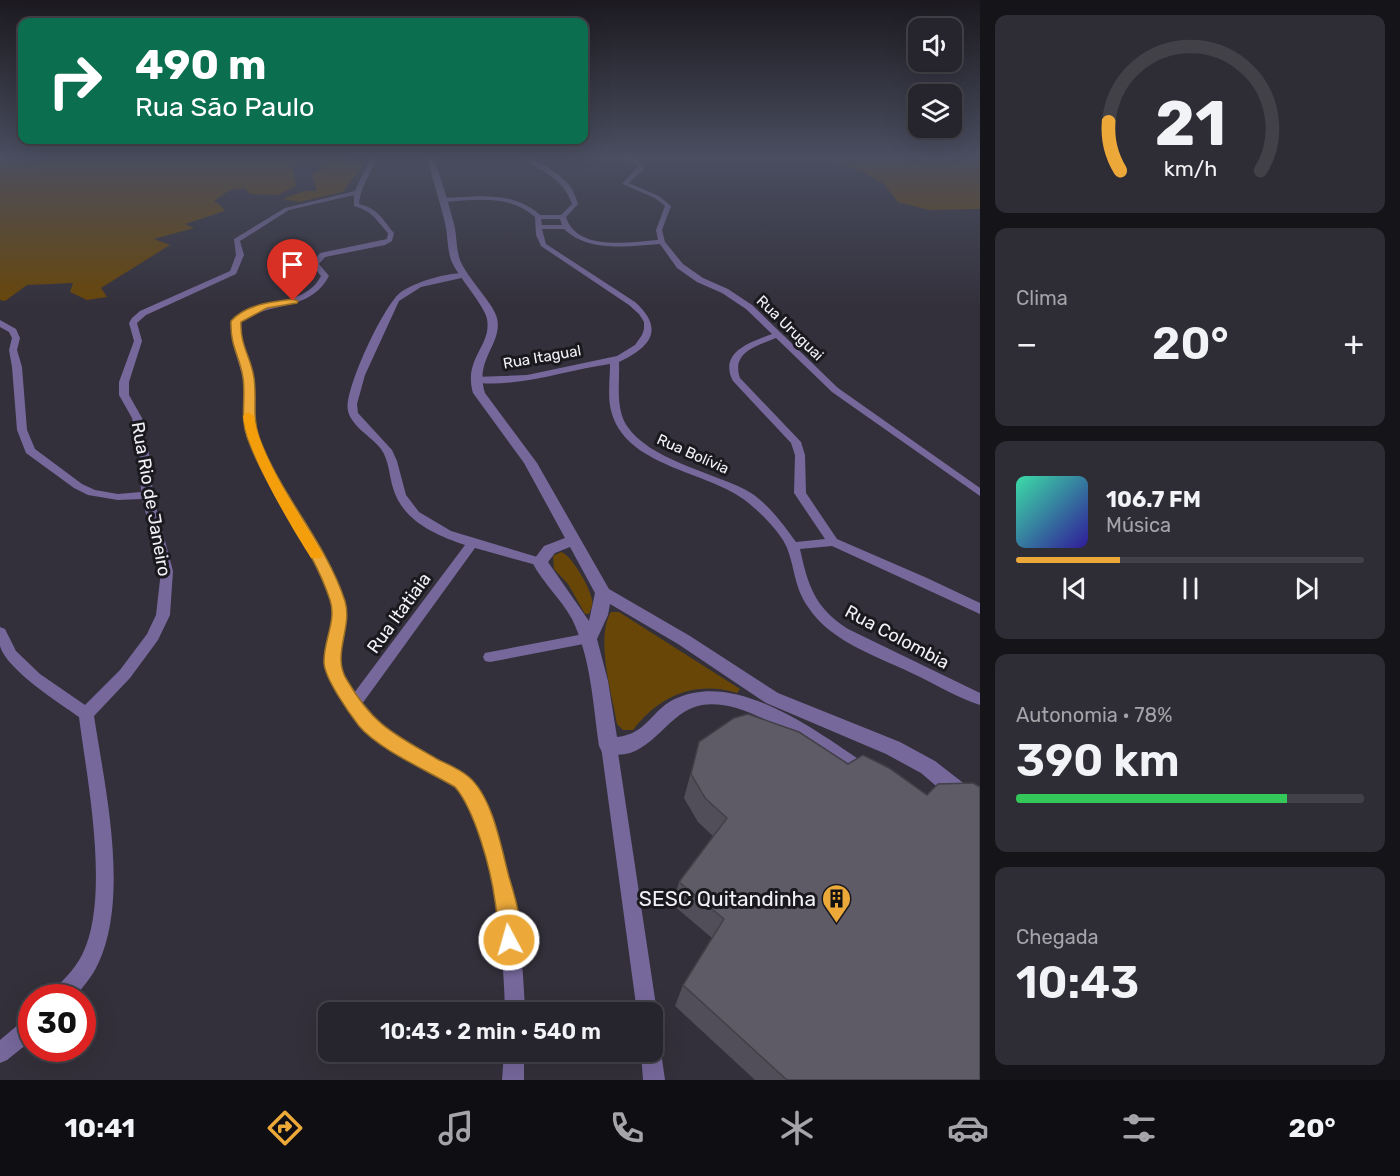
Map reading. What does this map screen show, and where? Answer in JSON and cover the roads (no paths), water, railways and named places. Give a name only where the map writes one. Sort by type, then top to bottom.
[{"type":"street","name":"Rua Rio de Janeiro","points":[[86,714],[126,674],[153,636],[163,615],[167,571],[147,495],[145,459],[137,418],[124,395],[124,381],[138,341],[132,327],[135,319],[187,291],[233,272],[240,255],[236,240],[270,218],[294,207]]},
{"type":"street","points":[[364,207],[372,210],[381,225],[391,233],[390,240],[379,245],[323,255],[315,264],[325,276],[323,283],[316,289],[304,298],[265,306],[242,315],[236,321],[234,330],[239,352],[249,378],[249,418],[253,437],[283,498],[327,574],[338,602],[339,624],[332,663],[338,681],[366,722],[380,734],[462,782],[476,801],[482,814],[506,899],[514,1002]]},
{"type":"street","points":[[445,207],[454,258],[463,275],[489,310],[493,322],[492,332],[476,368],[475,380],[486,406],[530,463],[603,593],[684,640],[831,752],[880,782]]},
{"type":"street","points":[[528,207],[532,209],[539,222],[540,240],[548,250],[608,287],[646,316],[648,331],[644,339],[630,352],[614,361]]},
{"type":"street","points":[[539,222],[564,217],[572,207]]},
{"type":"street","points":[[564,217],[566,226],[577,237],[598,242],[662,242],[659,230],[667,207]]},
{"type":"street","points":[[539,222],[566,226]]},
{"type":"street","name":"Rua Uruguai","points":[[662,242],[670,255],[689,273],[739,300],[759,315],[776,335],[853,404],[980,493]]},
{"type":"street","points":[[463,275],[424,283],[405,292],[396,300],[358,380],[351,403],[357,419],[388,450],[398,488],[412,512],[439,532],[540,562],[547,576],[564,594],[579,616],[589,638],[609,746],[646,1002]]},
{"type":"street","points":[[0,323],[13,331],[16,338],[13,350],[17,367],[22,430],[30,452],[84,490],[118,497],[147,495]]},
{"type":"street","points":[[776,335],[739,353],[732,364],[733,374],[796,442],[800,455],[800,493],[833,542]]},
{"type":"street","name":"Rua Itagual","points":[[475,380],[527,378],[582,365],[614,361]]},
{"type":"street","name":"Rua Bolívia","points":[[614,361],[616,414],[628,436],[661,458],[752,499],[770,516],[793,546]]},
{"type":"street","name":"Rua Itatiaia","points":[[354,704],[473,542]]},
{"type":"street","points":[[540,562],[544,552],[550,548],[573,542]]},
{"type":"street","points":[[793,546],[833,542],[923,581],[980,609]]},
{"type":"street","name":"Rua Colombia","points":[[793,546],[800,579],[808,598],[818,612],[861,642],[980,699]]},
{"type":"street","points":[[589,638],[600,615],[603,593]]},
{"type":"street","points":[[0,632],[11,654],[35,678],[86,714],[105,869],[103,916],[90,960],[71,984]]},
{"type":"street","points":[[490,657],[589,638]]},
{"type":"street","points":[[609,746],[641,739],[665,714],[684,702],[705,698],[768,705],[841,728],[893,748],[928,767],[962,796],[980,807]]},
{"type":"street","points":[[831,752],[841,728]]},
{"type":"street","points":[[931,797],[962,796]]},
{"type":"street","points":[[0,1053],[18,1038]]},
{"type":"street","points":[[513,1080],[514,1062]]},
{"type":"street","points":[[652,1062],[654,1080]]},
{"type":"place","name":"SESC Quitandinha","points":[[837,924]]}]
